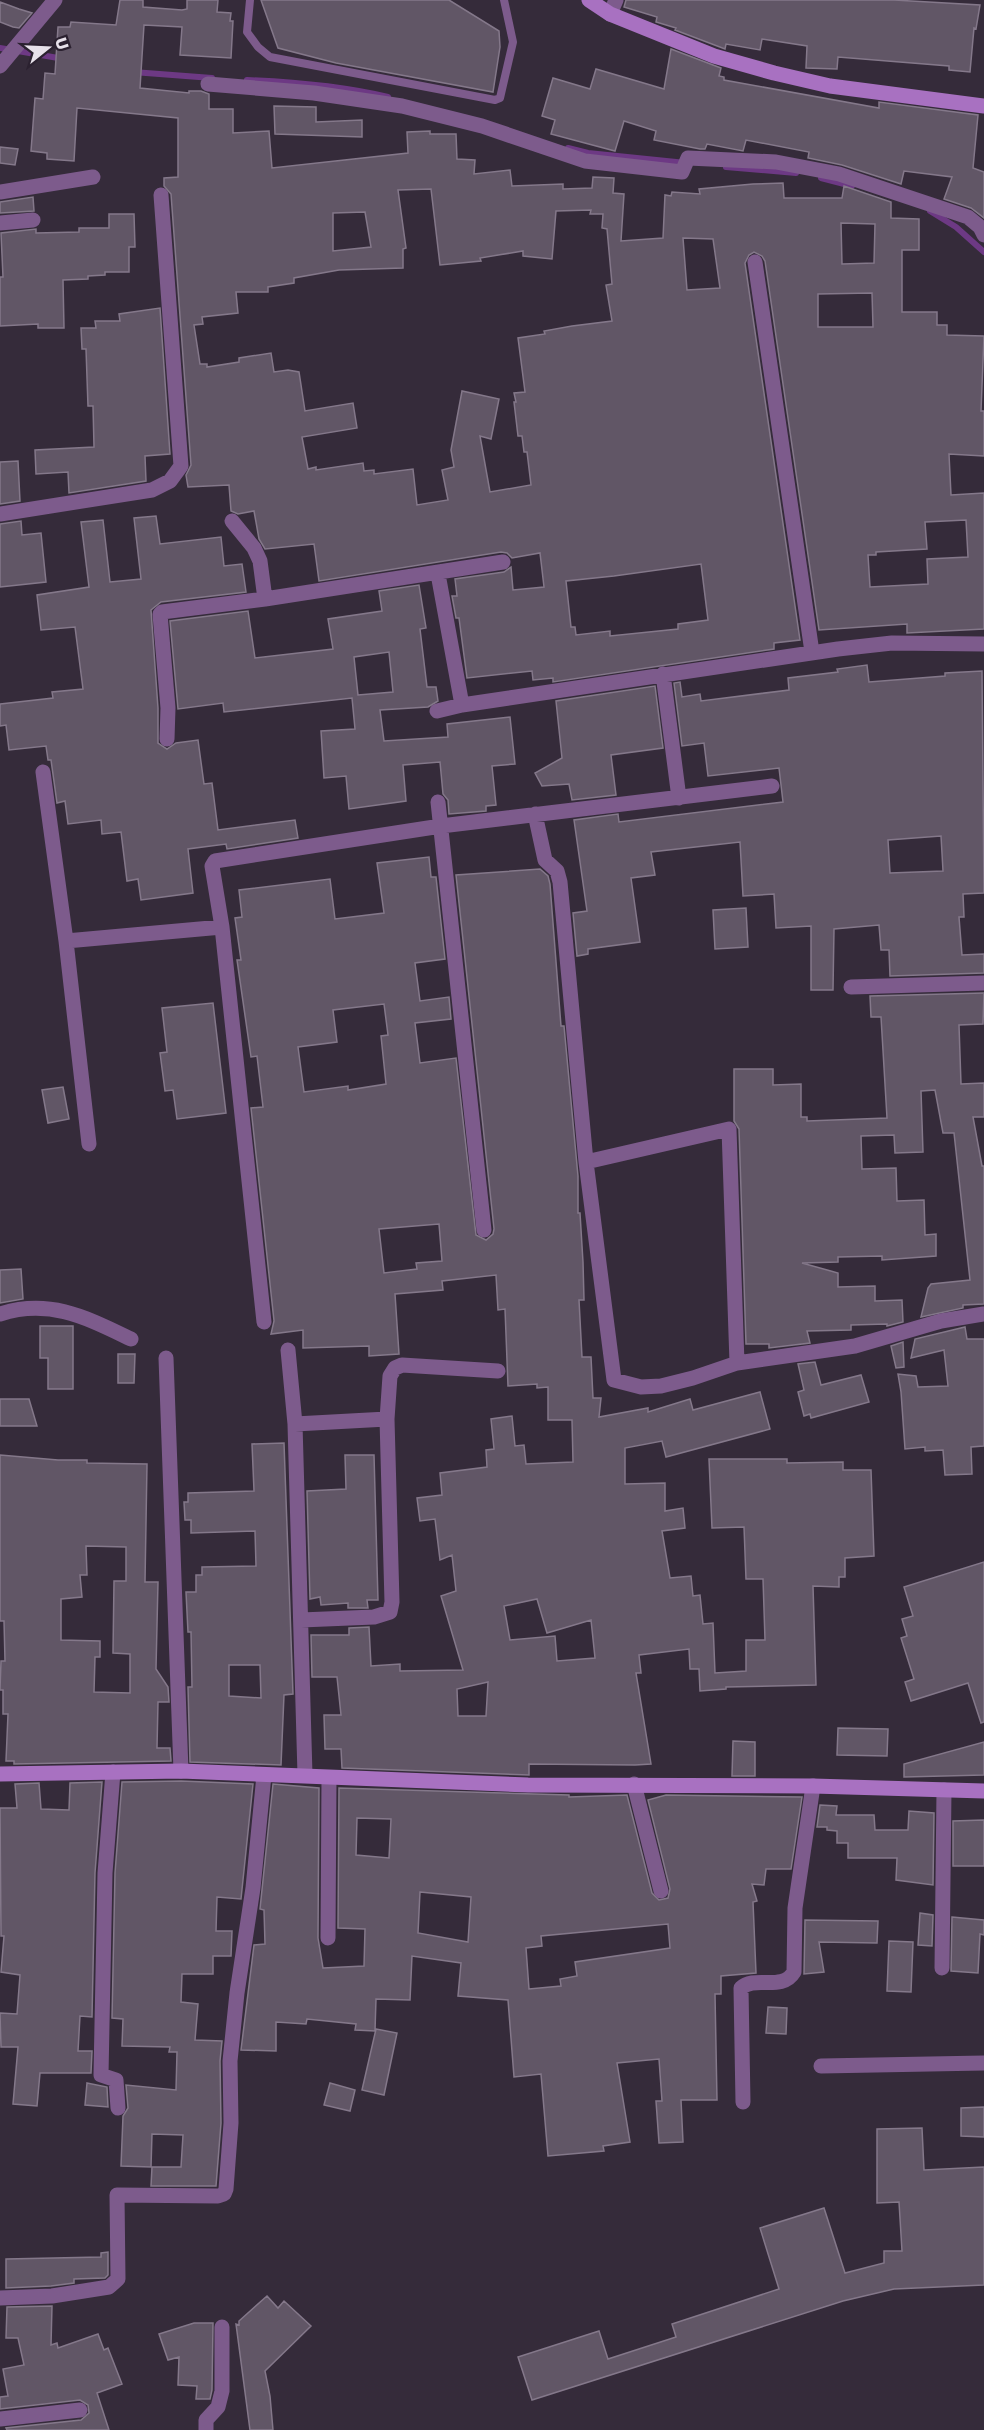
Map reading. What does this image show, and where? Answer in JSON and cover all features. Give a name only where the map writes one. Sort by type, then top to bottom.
[{"type":"street","points":[[589,0],[613,7],[714,56],[774,73],[830,86],[984,106]]},
{"type":"street","points":[[3,62],[52,1]]},
{"type":"street","points":[[208,84],[314,93],[402,106],[482,126],[585,161],[682,172],[685,164],[776,162],[839,174],[968,217],[980,227],[984,235]]},
{"type":"street","points":[[0,192],[93,177]]},
{"type":"street","points":[[0,514],[152,490],[170,480],[181,466],[161,195]]},
{"type":"street","points":[[0,223],[33,220]]},
{"type":"street","points":[[754,261],[812,652]]},
{"type":"street","points":[[232,521],[254,548],[260,561],[265,599]]},
{"type":"street","points":[[167,740],[168,708],[160,614],[438,574],[503,562]]},
{"type":"street","points":[[438,574],[462,705]]},
{"type":"street","points":[[437,711],[462,705],[812,652],[892,643],[984,644]]},
{"type":"street","points":[[663,674],[679,798]]},
{"type":"street","points":[[43,772],[66,941],[89,1144]]},
{"type":"street","points":[[264,1322],[222,927],[212,866],[215,861],[441,826],[772,786]]},
{"type":"street","points":[[438,802],[484,1230]]},
{"type":"street","points":[[535,814],[544,857],[556,871],[560,882],[586,1162],[614,1380],[641,1387],[661,1386],[737,1363],[855,1346],[941,1321],[984,1314]]},
{"type":"street","points":[[66,941],[222,927]]},
{"type":"street","points":[[851,987],[984,982]]},
{"type":"street","points":[[586,1162],[729,1129],[737,1363]]},
{"type":"street","points":[[0,1314],[31,1308],[60,1309],[82,1316],[131,1339]]},
{"type":"street","points":[[288,1350],[295,1424],[305,1775]]},
{"type":"street","points":[[166,1358],[181,1771]]},
{"type":"street","points":[[301,1620],[374,1617],[390,1612],[392,1602],[387,1419],[390,1376],[395,1368],[402,1365],[498,1371]]},
{"type":"street","points":[[295,1424],[387,1419]]},
{"type":"street","points":[[0,1774],[181,1771],[528,1785],[813,1786],[984,1791]]},
{"type":"street","points":[[113,1772],[105,1873],[101,2075],[116,2080],[118,2108]]},
{"type":"street","points":[[0,2298],[52,2296],[115,2284],[118,2279],[117,2195],[218,2196],[224,2194],[231,2123],[230,2061],[237,1993],[253,1888],[264,1775]]},
{"type":"street","points":[[328,1938],[329,1778]]},
{"type":"street","points":[[634,1784],[660,1891]]},
{"type":"street","points":[[743,2102],[741,1988],[748,1984],[785,1981],[794,1972],[796,1897],[813,1786]]},
{"type":"street","points":[[942,1968],[944,1790]]},
{"type":"street","points":[[821,2066],[984,2063]]},
{"type":"street","points":[[206,2430],[206,2420],[218,2407],[222,2391],[222,2327]]},
{"type":"street","points":[[0,2420],[34,2423],[80,2410]]},
{"type":"lane","points":[[250,0],[247,32],[258,47],[270,57],[490,100],[500,98],[513,42],[504,0]]},
{"type":"building","points":[[120,0],[143,0],[143,7],[182,10],[187,9],[187,0],[218,0],[217,12],[231,13],[230,21],[233,21],[231,58],[180,55],[182,27],[144,25],[140,88],[189,93],[189,91],[201,91],[209,94],[209,109],[233,109],[233,133],[269,131],[272,168],[408,153],[407,132],[430,131],[430,134],[456,134],[457,159],[475,160],[474,174],[510,170],[512,186],[563,184],[563,189],[592,188],[593,177],[614,178],[613,193],[624,194],[621,241],[663,238],[665,195],[671,196],[672,192],[700,194],[699,189],[753,184],[783,183],[784,198],[842,198],[844,186],[891,202],[891,218],[919,219],[919,250],[902,250],[902,312],[937,312],[937,325],[947,325],[947,335],[984,336],[981,411],[984,411],[984,456],[949,454],[951,495],[984,493],[984,629],[907,633],[907,624],[819,630],[765,261],[762,256],[754,252],[749,255],[745,263],[800,640],[774,643],[774,649],[553,682],[553,678],[533,680],[532,671],[467,678],[459,618],[456,618],[452,596],[457,596],[455,579],[504,572],[511,567],[513,590],[544,587],[540,553],[512,558],[507,553],[501,552],[319,581],[314,544],[265,549],[259,539],[254,511],[238,514],[231,511],[229,485],[188,487],[186,475],[191,465],[171,194],[164,186],[164,178],[178,177],[178,118],[77,108],[74,161],[47,159],[47,153],[31,151],[35,98],[43,99],[45,73],[55,74],[58,27],[70,27],[71,22],[116,25]],"holes":[[[431,189],[440,265],[481,261],[480,258],[523,251],[523,256],[552,259],[556,211],[591,210],[590,214],[603,214],[602,228],[607,229],[612,284],[606,285],[612,321],[544,331],[545,334],[518,338],[525,392],[514,393],[516,402],[514,402],[518,436],[522,436],[524,452],[527,452],[531,485],[490,492],[480,436],[491,439],[499,399],[462,391],[451,450],[454,467],[442,470],[448,500],[417,505],[413,469],[374,474],[374,470],[364,471],[363,463],[316,470],[316,467],[308,469],[302,437],[357,428],[353,403],[305,411],[299,372],[288,370],[274,372],[271,353],[239,358],[239,362],[207,367],[207,364],[200,364],[194,325],[203,324],[202,317],[238,313],[236,292],[268,292],[268,287],[294,283],[294,278],[339,270],[403,268],[403,249],[406,248],[398,190]],[[365,212],[371,247],[333,251],[333,213]],[[841,223],[875,224],[874,263],[842,264]],[[683,238],[713,239],[720,288],[687,290]],[[872,293],[873,327],[818,327],[818,294]],[[966,520],[968,557],[927,559],[928,584],[870,587],[868,555],[876,555],[876,552],[927,549],[925,522]],[[701,564],[708,620],[678,624],[678,629],[610,636],[610,631],[576,635],[575,627],[571,627],[566,581]]]},
{"type":"building","points":[[261,0],[449,0],[499,31],[500,47],[493,92],[336,63],[278,48]]},
{"type":"building","points":[[626,0],[894,0],[980,5],[976,29],[974,28],[970,72],[949,70],[949,66],[838,57],[837,69],[806,68],[807,46],[762,39],[760,50],[726,44],[725,49],[656,22],[657,17],[624,7]]},
{"type":"building","points":[[0,2],[32,13],[19,28],[13,27],[0,22]]},
{"type":"building","points":[[671,49],[721,68],[719,76],[724,77],[724,80],[879,108],[879,102],[978,115],[973,168],[984,172],[984,218],[971,208],[944,199],[952,177],[904,171],[901,184],[842,165],[808,158],[809,152],[746,140],[743,151],[707,144],[705,149],[700,149],[654,140],[656,131],[624,121],[615,151],[551,134],[555,120],[542,116],[553,78],[590,89],[596,69],[664,89]]},
{"type":"building","points":[[274,106],[316,107],[316,122],[362,120],[362,137],[275,134]]},
{"type":"building","points":[[0,147],[18,149],[15,165],[0,163]]},
{"type":"building","points":[[33,197],[34,211],[0,213],[0,202]]},
{"type":"building","points":[[109,214],[134,214],[135,247],[129,247],[129,272],[105,272],[105,275],[88,276],[88,279],[63,280],[64,328],[38,328],[38,324],[0,326],[0,277],[3,277],[1,233],[36,229],[36,233],[79,232],[79,228],[109,228]]},
{"type":"building","points":[[160,308],[170,454],[145,456],[146,481],[69,493],[68,472],[36,474],[35,450],[94,447],[93,406],[88,406],[86,349],[82,349],[81,328],[96,328],[95,321],[120,321],[119,314]]},
{"type":"building","points":[[18,461],[20,501],[0,504],[0,462]]},
{"type":"building","points":[[156,516],[160,544],[221,537],[224,566],[242,564],[246,592],[161,602],[151,610],[158,708],[158,743],[167,749],[176,743],[198,740],[204,784],[212,783],[218,830],[295,820],[298,838],[227,849],[226,844],[188,849],[193,893],[141,900],[138,879],[127,881],[121,832],[102,834],[101,820],[68,824],[65,801],[57,803],[51,760],[48,760],[46,746],[9,750],[6,725],[0,726],[0,704],[53,698],[52,692],[83,689],[75,627],[41,630],[37,595],[89,587],[81,522],[103,520],[110,582],[141,579],[134,518]]},
{"type":"building","points":[[21,521],[22,535],[41,533],[46,582],[0,587],[0,524]]},
{"type":"building","points":[[419,585],[426,628],[420,629],[427,687],[436,687],[438,701],[428,707],[380,710],[384,741],[448,737],[447,724],[510,717],[515,764],[492,766],[496,805],[486,806],[486,811],[449,814],[448,800],[443,794],[440,762],[403,765],[406,801],[349,809],[346,776],[324,778],[321,731],[355,729],[352,698],[224,712],[223,703],[178,709],[170,621],[248,611],[255,658],[333,649],[328,619],[382,611],[379,591]],"holes":[[[389,652],[393,692],[358,695],[354,657]]]},
{"type":"building","points":[[867,665],[869,682],[982,671],[984,893],[963,894],[964,917],[959,917],[962,955],[984,954],[984,973],[890,976],[889,950],[881,950],[879,925],[834,929],[833,990],[811,990],[811,926],[776,928],[774,894],[743,896],[740,842],[651,852],[655,875],[631,878],[640,942],[588,949],[588,954],[577,956],[573,913],[587,911],[574,820],[618,814],[619,822],[783,802],[779,768],[708,776],[704,743],[682,746],[674,683],[680,682],[682,697],[700,694],[701,701],[789,690],[788,678],[838,672],[837,669]],"holes":[[[941,836],[943,871],[890,873],[888,840]]]},
{"type":"building","points":[[655,686],[663,748],[611,755],[616,795],[572,800],[569,784],[542,786],[535,773],[562,758],[556,701]]},
{"type":"building","points":[[429,857],[431,877],[436,877],[445,959],[415,963],[420,1001],[449,997],[451,1019],[415,1023],[420,1063],[456,1058],[476,1235],[486,1240],[493,1234],[494,1229],[456,875],[540,869],[548,876],[561,1026],[564,1026],[578,1176],[584,1300],[579,1300],[582,1357],[591,1357],[593,1398],[601,1398],[599,1417],[648,1408],[648,1412],[690,1399],[693,1410],[760,1392],[770,1429],[666,1457],[662,1441],[625,1448],[625,1484],[665,1483],[665,1511],[683,1508],[685,1528],[662,1531],[670,1578],[691,1576],[693,1596],[700,1595],[703,1624],[713,1623],[715,1673],[746,1671],[746,1640],[765,1640],[763,1579],[746,1579],[744,1527],[712,1528],[709,1459],[787,1459],[787,1463],[843,1462],[843,1470],[871,1470],[874,1556],[845,1558],[845,1577],[839,1577],[839,1587],[813,1586],[816,1685],[726,1687],[726,1689],[700,1691],[699,1669],[690,1669],[689,1649],[639,1655],[641,1673],[636,1673],[651,1764],[529,1764],[529,1775],[342,1768],[341,1749],[325,1749],[324,1715],[341,1715],[337,1677],[312,1677],[311,1635],[349,1635],[349,1628],[369,1627],[371,1666],[400,1664],[400,1671],[463,1670],[441,1596],[456,1591],[452,1555],[440,1560],[435,1519],[420,1521],[417,1498],[442,1495],[440,1473],[487,1467],[486,1450],[494,1449],[491,1419],[512,1416],[515,1446],[524,1445],[526,1464],[573,1462],[572,1420],[548,1420],[548,1387],[537,1388],[537,1384],[508,1386],[505,1309],[498,1310],[496,1275],[442,1281],[443,1290],[395,1294],[399,1354],[369,1356],[369,1346],[303,1348],[303,1330],[271,1334],[274,1321],[251,1108],[263,1107],[257,1056],[251,1057],[237,960],[241,960],[235,918],[242,917],[239,890],[330,879],[335,919],[384,913],[377,863]],"holes":[[[384,1004],[388,1035],[381,1036],[386,1084],[348,1090],[348,1086],[304,1092],[298,1047],[337,1042],[333,1010]],[[439,1224],[442,1261],[416,1263],[417,1269],[384,1273],[379,1229]],[[537,1599],[547,1633],[591,1620],[595,1658],[557,1661],[555,1636],[510,1640],[504,1606]],[[488,1682],[486,1716],[458,1716],[457,1689]]]},
{"type":"building","points":[[746,908],[748,947],[715,949],[713,910]]},
{"type":"building","points":[[984,993],[983,1024],[959,1025],[961,1084],[984,1083],[984,1117],[973,1117],[982,1166],[984,1166],[984,1304],[963,1305],[963,1308],[921,1317],[931,1284],[970,1280],[954,1133],[943,1133],[935,1090],[921,1091],[923,1152],[895,1153],[894,1135],[861,1136],[862,1169],[896,1168],[897,1201],[924,1200],[925,1235],[936,1234],[936,1256],[882,1260],[882,1256],[838,1257],[838,1262],[802,1263],[838,1273],[838,1287],[875,1286],[875,1301],[902,1300],[903,1322],[887,1326],[887,1324],[851,1325],[851,1330],[807,1331],[810,1343],[769,1348],[769,1344],[746,1344],[739,1129],[734,1121],[734,1069],[773,1069],[773,1085],[801,1084],[801,1117],[807,1117],[807,1121],[887,1118],[881,1017],[871,1017],[870,996]]},
{"type":"building","points":[[213,1003],[226,1113],[177,1119],[173,1090],[165,1091],[160,1053],[167,1052],[162,1008]]},
{"type":"building","points":[[63,1087],[69,1119],[48,1123],[42,1090]]},
{"type":"building","points":[[21,1269],[23,1299],[0,1303],[0,1270]]},
{"type":"building","points":[[40,1326],[73,1326],[73,1389],[48,1389],[48,1358],[40,1358]]},
{"type":"building","points":[[965,1327],[967,1339],[984,1339],[984,1446],[971,1447],[972,1474],[945,1475],[943,1450],[925,1451],[925,1447],[905,1449],[898,1374],[916,1376],[918,1387],[948,1386],[944,1350],[911,1358],[915,1339]]},
{"type":"building","points":[[903,1342],[904,1367],[896,1368],[891,1346]]},
{"type":"building","points":[[118,1354],[135,1354],[134,1383],[118,1383]]},
{"type":"building","points":[[815,1362],[821,1385],[861,1375],[869,1402],[811,1418],[810,1414],[804,1416],[798,1392],[804,1390],[798,1364]]},
{"type":"building","points":[[0,1399],[29,1399],[37,1426],[0,1426]]},
{"type":"building","points":[[284,1443],[293,1694],[284,1695],[281,1765],[190,1762],[188,1687],[192,1687],[191,1632],[188,1632],[186,1592],[196,1592],[196,1575],[202,1575],[202,1567],[256,1566],[255,1531],[191,1533],[191,1520],[185,1520],[184,1502],[188,1502],[188,1493],[254,1491],[252,1444]],"holes":[[[229,1665],[260,1665],[261,1698],[229,1696]]]},
{"type":"building","points":[[0,1455],[87,1460],[87,1463],[147,1464],[145,1582],[158,1582],[156,1669],[168,1687],[169,1702],[158,1702],[157,1748],[170,1748],[171,1761],[14,1764],[14,1761],[6,1761],[8,1714],[3,1714],[3,1690],[0,1690],[1,1661],[5,1661],[4,1621],[0,1621]],"holes":[[[86,1546],[126,1547],[126,1581],[114,1581],[113,1653],[130,1654],[130,1693],[94,1692],[95,1657],[100,1657],[100,1641],[61,1640],[61,1599],[82,1597],[80,1575],[87,1575]]]},
{"type":"building","points":[[345,1455],[374,1455],[378,1600],[367,1600],[368,1608],[348,1608],[348,1603],[321,1605],[320,1597],[310,1599],[307,1491],[346,1489]]},
{"type":"building","points":[[984,1562],[984,1722],[981,1723],[968,1683],[911,1701],[905,1682],[914,1679],[901,1638],[907,1636],[902,1619],[913,1616],[904,1587]]},
{"type":"building","points":[[838,1728],[888,1729],[887,1756],[837,1755]]},
{"type":"building","points":[[733,1741],[755,1742],[755,1776],[732,1776]]},
{"type":"building","points":[[984,1742],[984,1775],[904,1777],[904,1764]]},
{"type":"building","points":[[181,1781],[253,1784],[241,1899],[217,1897],[216,1931],[232,1931],[231,1956],[213,1956],[213,1974],[182,1974],[181,2002],[198,2004],[195,2040],[222,2041],[221,2123],[216,2186],[151,2186],[152,2167],[181,2167],[183,2135],[152,2134],[151,2167],[121,2166],[123,2116],[128,2108],[126,2085],[176,2090],[177,2052],[169,2052],[170,2047],[122,2046],[123,2019],[112,2018],[115,1873],[122,1782]]},
{"type":"building","points":[[102,1782],[95,1873],[92,2017],[80,2016],[78,2051],[92,2051],[91,2073],[40,2073],[37,2106],[13,2104],[18,2047],[1,2047],[0,2013],[17,2014],[20,1975],[1,1972],[4,1936],[1,1936],[0,1808],[17,1808],[15,1784],[39,1783],[41,1809],[69,1810],[70,1783]]},
{"type":"building","points":[[273,1784],[319,1788],[318,1938],[323,1968],[364,1966],[365,1929],[338,1928],[339,1788],[569,1795],[569,1797],[627,1795],[652,1893],[659,1900],[668,1898],[670,1889],[648,1800],[666,1795],[802,1797],[791,1869],[766,1869],[764,1885],[752,1884],[757,1901],[753,1902],[756,1973],[721,1976],[721,1994],[715,1994],[717,2100],[681,2100],[683,2142],[659,2143],[656,2101],[662,2101],[659,2059],[617,2063],[630,2142],[603,2146],[604,2151],[548,2156],[541,2074],[514,2077],[508,2000],[458,1996],[461,1963],[412,1956],[410,2000],[376,1999],[375,2031],[355,2030],[356,2024],[307,2019],[306,2024],[276,2022],[276,2051],[241,2050],[254,1945],[265,1944],[264,1910],[260,1909]],"holes":[[[357,1818],[391,1819],[389,1858],[356,1855]],[[420,1892],[471,1897],[468,1942],[418,1933]],[[668,1924],[670,1948],[575,1962],[577,1976],[560,1979],[561,1986],[529,1989],[526,1948],[542,1946],[541,1936]]]},
{"type":"building","points":[[820,1805],[837,1806],[836,1815],[874,1815],[875,1830],[908,1830],[909,1811],[934,1813],[933,1885],[896,1880],[897,1858],[848,1858],[848,1843],[837,1843],[837,1831],[827,1830],[827,1827],[817,1827]]},
{"type":"building","points":[[984,1820],[984,1866],[953,1866],[953,1821]]},
{"type":"building","points":[[920,1913],[933,1915],[932,1946],[918,1945]]},
{"type":"building","points":[[952,1917],[984,1920],[984,1935],[980,1934],[978,1973],[951,1971]]},
{"type":"building","points":[[805,1920],[878,1921],[877,1943],[819,1942],[824,1972],[804,1974]]},
{"type":"building","points":[[889,1941],[913,1942],[911,1992],[887,1991]]},
{"type":"building","points":[[768,2007],[787,2008],[786,2034],[766,2033]]},
{"type":"building","points":[[376,2029],[397,2033],[384,2095],[362,2090]]},
{"type":"building","points":[[87,2083],[107,2087],[108,2107],[85,2105]]},
{"type":"building","points":[[330,2083],[355,2090],[350,2111],[324,2105]]},
{"type":"building","points":[[984,2107],[984,2137],[961,2136],[961,2108]]},
{"type":"building","points":[[922,2128],[924,2170],[984,2167],[984,2285],[894,2289],[843,2301],[532,2400],[518,2357],[599,2331],[608,2359],[676,2337],[672,2324],[779,2289],[760,2228],[824,2208],[845,2273],[884,2263],[884,2251],[902,2251],[899,2202],[877,2203],[877,2129]]},
{"type":"building","points":[[108,2252],[108,2275],[105,2278],[74,2279],[74,2283],[51,2286],[6,2288],[6,2259],[101,2257],[101,2253]]},
{"type":"building","points":[[267,2296],[278,2308],[284,2301],[311,2326],[265,2371],[273,2430],[250,2430],[236,2324],[239,2325],[239,2321]]},
{"type":"building","points":[[52,2306],[51,2345],[57,2343],[58,2348],[98,2334],[104,2350],[108,2348],[122,2384],[97,2393],[109,2430],[7,2430],[6,2428],[81,2420],[89,2413],[88,2405],[80,2400],[0,2409],[0,2397],[8,2396],[3,2369],[24,2365],[18,2338],[6,2338],[7,2307]]},
{"type":"building","points":[[194,2323],[213,2323],[210,2399],[196,2399],[197,2386],[178,2385],[179,2357],[168,2360],[159,2334]]},
{"type":"waterway","points":[[0,48],[64,59]]},
{"type":"waterway","points":[[133,72],[212,78]]},
{"type":"waterway","points":[[247,80],[318,85],[388,97]]},
{"type":"waterway","points":[[568,148],[588,153],[686,163]]},
{"type":"waterway","points":[[726,167],[796,173]]},
{"type":"waterway","points":[[821,178],[852,186]]},
{"type":"waterway","points":[[930,211],[956,227],[984,252]]}]
